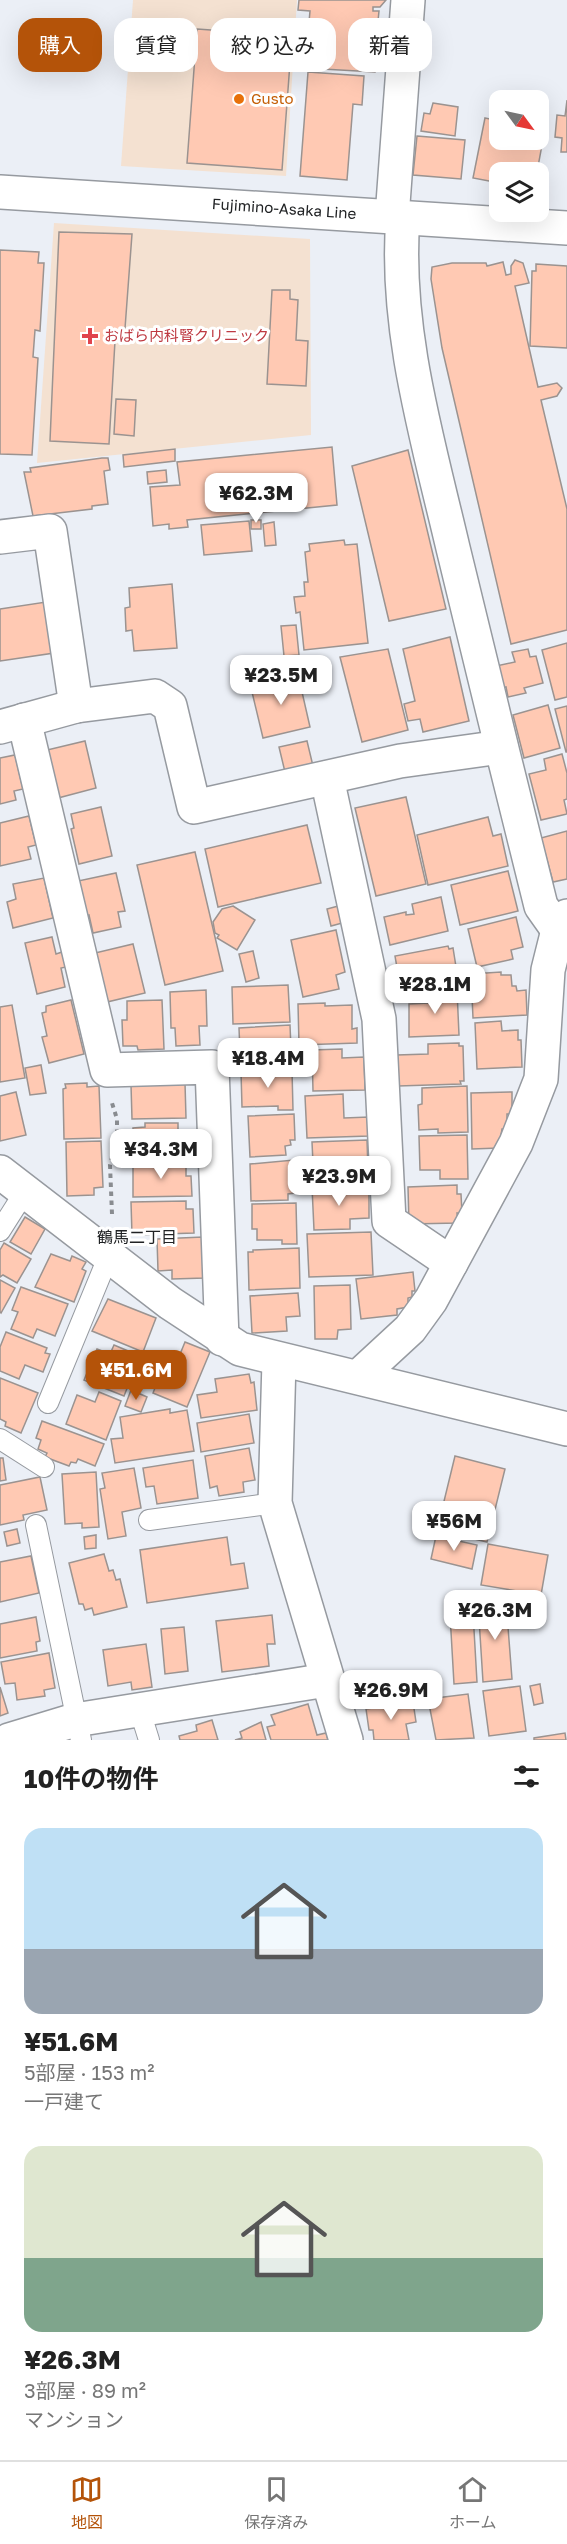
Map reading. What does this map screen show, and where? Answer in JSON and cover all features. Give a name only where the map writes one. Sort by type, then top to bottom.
[{"type":"street","points":[[358,1377],[410,1329],[430,1300],[516,1143],[541,1079],[548,970],[563,923],[541,906],[429,447],[411,349],[400,259],[398,217],[408,0]]},
{"type":"street","name":"Fujimino-Asaka Line","points":[[0,192],[567,228]]},
{"type":"street","points":[[0,537],[50,531],[76,706]]},
{"type":"street","points":[[222,1339],[212,1067],[107,1070],[12,724],[76,706],[155,696],[170,706],[194,807],[400,761],[501,747]]},
{"type":"street","points":[[327,778],[379,1019],[389,1221],[451,1263]]},
{"type":"street","points":[[13,1181],[222,1339],[240,1349],[279,1361],[358,1377],[567,1429]]},
{"type":"street","points":[[279,1361],[275,1503],[346,1740]]},
{"type":"street","points":[[9,1740],[78,1730],[139,1708],[327,1680]]},
{"type":"lane","points":[[0,1231],[13,1181]]},
{"type":"lane","points":[[48,1404],[110,1255]]},
{"type":"lane","points":[[0,1439],[44,1467]]},
{"type":"lane","points":[[149,1520],[275,1503]]},
{"type":"lane","points":[[36,1525],[78,1730]]},
{"type":"lane","points":[[139,1708],[149,1740]]},
{"type":"path","points":[[107,1070],[109,1090],[117,1119],[117,1140],[110,1165],[112,1188],[110,1207],[116,1228],[110,1255]]},
{"type":"shaded area","points":[[133,0],[297,0],[296,18],[210,18],[210,72],[292,72],[286,176],[121,166],[128,72],[198,72],[198,18],[132,18]]},
{"type":"shaded area","points":[[54,223],[310,239],[311,435],[37,463]]},
{"type":"building","points":[[299,0],[386,0],[380,7],[373,7],[373,11],[379,11],[378,18],[348,18],[348,70],[336,70],[336,18],[309,18],[310,11],[298,10]]},
{"type":"building","name":"Gusto","points":[[198,29],[210,30],[210,72],[289,72],[282,170],[187,163],[194,72],[198,72]]},
{"type":"building","points":[[308,72],[364,76],[362,105],[353,104],[347,180],[300,176]]},
{"type":"building","points":[[567,100],[567,152],[561,152],[562,138],[555,137],[557,115],[565,116]]},
{"type":"building","points":[[433,103],[458,107],[455,136],[421,131],[424,113],[430,114]]},
{"type":"building","points":[[485,118],[489,119],[489,150],[541,150],[539,162],[489,162],[489,181],[473,178]]},
{"type":"building","points":[[417,136],[465,140],[461,179],[413,175]]},
{"type":"building","name":"おばら内科腎クリニック","points":[[59,232],[132,234],[124,342],[115,341],[109,444],[50,441]]},
{"type":"building","points":[[0,250],[39,252],[38,263],[44,263],[40,331],[35,330],[33,357],[38,358],[32,455],[0,454]]},
{"type":"building","points":[[515,260],[523,263],[529,283],[515,286],[538,387],[557,383],[562,388],[557,396],[541,400],[567,509],[567,630],[511,644],[442,348],[431,279],[432,267],[452,263],[486,263],[487,266],[503,262],[506,275],[511,274],[511,266]]},
{"type":"building","points":[[536,264],[567,266],[567,348],[530,346],[532,271],[536,271]]},
{"type":"building","points":[[272,290],[290,290],[290,299],[298,300],[296,340],[308,341],[306,386],[267,384]]},
{"type":"building","points":[[116,399],[136,400],[134,436],[114,434]]},
{"type":"building","points":[[332,447],[337,505],[187,520],[188,527],[169,529],[169,524],[153,526],[150,487],[180,485],[177,462]]},
{"type":"building","points":[[175,449],[175,461],[124,467],[123,455]]},
{"type":"building","points":[[408,450],[446,609],[389,621],[352,466]]},
{"type":"building","points":[[108,458],[110,470],[104,471],[108,504],[92,506],[92,509],[33,516],[24,472],[31,472],[30,468]]},
{"type":"building","points":[[166,470],[167,482],[148,484],[147,472]]},
{"type":"building","points":[[251,520],[261,520],[261,529],[251,529]]},
{"type":"building","points":[[249,521],[252,551],[204,555],[201,525]]},
{"type":"building","points":[[274,522],[276,545],[265,546],[263,524]]},
{"type":"building","points":[[344,540],[345,545],[357,544],[368,643],[304,650],[300,612],[296,613],[294,597],[305,596],[304,582],[308,582],[305,552],[310,551],[309,544]]},
{"type":"building","points":[[172,584],[177,648],[134,651],[132,630],[126,631],[125,608],[130,607],[129,588]]},
{"type":"building","points":[[46,602],[54,653],[0,661],[0,609]]},
{"type":"building","points":[[296,625],[299,655],[284,656],[281,626]]},
{"type":"building","points":[[450,637],[469,721],[423,732],[420,719],[408,721],[404,704],[415,701],[403,649]]},
{"type":"building","points":[[567,643],[567,697],[555,700],[542,650]]},
{"type":"building","points":[[388,649],[408,730],[362,742],[340,657]]},
{"type":"building","points":[[528,649],[530,657],[536,656],[543,683],[524,688],[526,693],[508,697],[506,687],[501,688],[496,666],[515,662],[512,652]]},
{"type":"building","points":[[297,670],[310,727],[263,738],[252,692],[272,686],[269,676]]},
{"type":"building","points":[[548,705],[560,748],[524,758],[513,715]]},
{"type":"building","points":[[567,706],[567,752],[566,752],[555,709]]},
{"type":"building","points":[[85,741],[96,788],[58,798],[47,750]]},
{"type":"building","points":[[307,741],[313,766],[285,772],[279,747]]},
{"type":"building","points":[[562,754],[567,773],[567,799],[564,800],[567,814],[541,820],[529,774],[546,770],[544,759]]},
{"type":"building","points":[[15,755],[23,789],[14,791],[16,800],[0,804],[0,758]]},
{"type":"building","points":[[406,797],[426,884],[376,896],[355,808]]},
{"type":"building","points":[[101,807],[112,856],[79,864],[71,829],[74,828],[71,814]]},
{"type":"building","points":[[29,816],[36,845],[28,847],[31,859],[0,866],[0,823]]},
{"type":"building","points":[[488,817],[493,836],[501,834],[508,866],[428,885],[417,835]]},
{"type":"building","points":[[307,825],[321,883],[218,907],[205,849]]},
{"type":"building","points":[[567,831],[567,879],[553,882],[541,838]]},
{"type":"building","points":[[195,852],[223,971],[165,985],[137,865]]},
{"type":"building","points":[[508,871],[518,911],[460,925],[451,885]]},
{"type":"building","points":[[116,873],[125,911],[118,912],[121,927],[93,933],[89,915],[86,916],[78,881]]},
{"type":"building","points":[[44,878],[53,918],[13,928],[7,902],[16,899],[13,884]]},
{"type":"building","points":[[441,897],[448,931],[390,945],[384,917],[406,912],[406,915],[414,914],[412,904]]},
{"type":"building","points":[[342,905],[346,922],[331,926],[327,909]]},
{"type":"building","points":[[233,906],[255,920],[237,950],[217,938],[219,935],[215,933],[213,922],[222,909]]},
{"type":"building","points":[[516,917],[523,947],[511,950],[513,959],[477,967],[468,929]]},
{"type":"building","points":[[336,930],[345,972],[336,975],[339,989],[303,997],[291,940]]},
{"type":"building","points":[[52,937],[56,954],[62,952],[66,967],[61,968],[65,987],[37,994],[25,943]]},
{"type":"building","points":[[133,944],[145,993],[107,1002],[95,953]]},
{"type":"building","points":[[448,946],[449,949],[453,948],[457,973],[454,974],[455,981],[401,991],[395,956]]},
{"type":"building","points":[[253,951],[259,978],[246,982],[239,954]]},
{"type":"building","points":[[501,972],[501,975],[511,975],[512,986],[516,986],[517,991],[526,990],[527,1015],[473,1018],[471,974]]},
{"type":"building","points":[[288,985],[290,1022],[233,1024],[232,987]]},
{"type":"building","points":[[206,990],[207,1026],[199,1026],[200,1045],[176,1046],[175,1028],[171,1028],[170,992]]},
{"type":"building","points":[[457,990],[459,1035],[409,1037],[409,1004],[428,1003],[427,991]]},
{"type":"building","points":[[71,1000],[84,1054],[49,1063],[42,1037],[47,1036],[42,1013],[46,1012],[46,1006]]},
{"type":"building","points":[[162,1000],[164,1049],[138,1050],[137,1046],[123,1046],[122,1020],[127,1020],[127,1001]]},
{"type":"building","points":[[325,1003],[325,1006],[352,1005],[352,1029],[357,1028],[357,1043],[299,1045],[298,1004]]},
{"type":"building","points":[[12,1005],[25,1078],[0,1082],[0,1007]]},
{"type":"building","points":[[501,1021],[502,1031],[518,1030],[518,1040],[521,1040],[522,1067],[477,1069],[475,1023]]},
{"type":"building","points":[[290,1025],[291,1049],[281,1049],[282,1064],[247,1066],[247,1051],[240,1052],[239,1028]]},
{"type":"building","points":[[459,1043],[459,1046],[463,1046],[464,1081],[460,1081],[461,1084],[398,1086],[397,1055],[428,1054],[428,1044]]},
{"type":"building","points":[[342,1049],[342,1058],[364,1057],[365,1090],[313,1091],[312,1050]]},
{"type":"building","points":[[41,1065],[46,1093],[30,1095],[25,1068]]},
{"type":"building","points":[[292,1070],[293,1110],[278,1110],[278,1106],[242,1107],[241,1072]]},
{"type":"building","points":[[87,1083],[87,1087],[99,1086],[101,1138],[64,1139],[63,1089],[66,1088],[65,1084]]},
{"type":"building","points":[[185,1083],[186,1118],[132,1119],[131,1085]]},
{"type":"building","points":[[467,1086],[468,1132],[438,1133],[438,1129],[419,1130],[418,1105],[422,1104],[422,1088]]},
{"type":"building","points":[[16,1092],[26,1135],[0,1141],[0,1096]]},
{"type":"building","points":[[512,1092],[512,1114],[507,1114],[507,1129],[502,1129],[499,1148],[472,1149],[471,1093]]},
{"type":"building","points":[[343,1094],[344,1118],[369,1117],[369,1136],[307,1138],[305,1096]]},
{"type":"building","points":[[294,1114],[295,1140],[290,1140],[291,1145],[285,1146],[286,1155],[250,1157],[248,1116]]},
{"type":"building","points":[[145,1123],[178,1123],[178,1133],[185,1133],[185,1158],[133,1158],[133,1128],[145,1127]]},
{"type":"building","points":[[467,1135],[468,1179],[440,1179],[440,1170],[420,1170],[419,1136]]},
{"type":"building","points":[[367,1140],[368,1170],[340,1171],[340,1183],[314,1184],[312,1142]]},
{"type":"building","points":[[101,1141],[103,1187],[94,1188],[94,1195],[67,1196],[66,1142]]},
{"type":"building","points":[[294,1160],[295,1193],[288,1194],[288,1200],[251,1201],[250,1164]]},
{"type":"building","points":[[186,1161],[186,1176],[191,1176],[192,1196],[133,1197],[133,1166],[139,1165],[139,1162]]},
{"type":"building","points":[[457,1185],[457,1194],[461,1194],[462,1213],[457,1213],[458,1223],[409,1224],[408,1187]]},
{"type":"building","points":[[359,1186],[359,1190],[369,1190],[369,1218],[350,1219],[350,1229],[314,1230],[312,1187]]},
{"type":"building","points":[[186,1201],[186,1209],[193,1209],[194,1233],[132,1235],[131,1202]]},
{"type":"building","points":[[296,1203],[297,1244],[282,1244],[282,1240],[257,1240],[257,1229],[252,1229],[252,1204]]},
{"type":"building","points":[[25,1217],[45,1229],[31,1254],[10,1242]]},
{"type":"building","points":[[371,1232],[373,1275],[309,1277],[307,1234]]},
{"type":"building","points":[[203,1237],[205,1278],[172,1279],[172,1270],[158,1271],[157,1239]]},
{"type":"building","points":[[4,1243],[31,1259],[17,1283],[3,1275],[0,1277],[0,1250]]},
{"type":"building","points":[[299,1248],[300,1288],[249,1290],[248,1252]]},
{"type":"building","points":[[51,1254],[70,1261],[72,1256],[86,1262],[82,1269],[86,1271],[74,1302],[35,1287]]},
{"type":"building","points":[[413,1272],[415,1291],[412,1291],[412,1297],[408,1298],[408,1307],[397,1309],[397,1315],[361,1319],[356,1279]]},
{"type":"building","points":[[0,1280],[15,1288],[1,1313],[0,1312]]},
{"type":"building","points":[[350,1285],[351,1329],[338,1330],[337,1339],[315,1339],[314,1286]]},
{"type":"building","points":[[21,1287],[68,1304],[55,1336],[37,1329],[33,1338],[11,1329],[18,1312],[12,1310]]},
{"type":"building","points":[[298,1293],[300,1316],[286,1317],[287,1331],[252,1333],[250,1296]]},
{"type":"building","points":[[108,1299],[156,1318],[143,1352],[92,1331]]},
{"type":"building","points":[[6,1332],[47,1348],[45,1353],[50,1354],[43,1372],[25,1365],[19,1379],[0,1371],[0,1347]]},
{"type":"building","points":[[185,1342],[210,1352],[187,1407],[153,1393],[166,1360],[176,1364]]},
{"type":"building","points":[[114,1345],[140,1356],[124,1396],[84,1380],[97,1349],[110,1354]]},
{"type":"building","points":[[249,1374],[251,1383],[254,1382],[257,1410],[201,1418],[197,1395],[217,1392],[215,1379]]},
{"type":"building","points":[[0,1378],[38,1393],[21,1433],[5,1426],[6,1422],[0,1419]]},
{"type":"building","points":[[131,1390],[147,1397],[141,1412],[125,1406]]},
{"type":"building","points":[[99,1392],[121,1401],[106,1440],[66,1424],[77,1395],[95,1402]]},
{"type":"building","points":[[170,1409],[170,1413],[187,1410],[194,1451],[115,1463],[111,1439],[123,1438],[120,1417]]},
{"type":"building","points":[[249,1414],[254,1443],[201,1452],[197,1423]]},
{"type":"building","points":[[42,1421],[104,1444],[95,1466],[78,1459],[76,1463],[71,1462],[69,1466],[45,1457],[47,1453],[38,1449],[41,1440],[36,1438]]},
{"type":"building","points":[[249,1448],[255,1480],[243,1482],[244,1492],[219,1496],[217,1486],[210,1488],[205,1456]]},
{"type":"building","points":[[455,1456],[505,1469],[487,1542],[437,1530]]},
{"type":"building","points":[[0,1458],[3,1458],[6,1480],[0,1481]]},
{"type":"building","points":[[193,1460],[198,1498],[157,1504],[154,1486],[146,1487],[143,1468]]},
{"type":"building","points":[[134,1468],[141,1508],[122,1512],[126,1536],[108,1539],[100,1489],[105,1488],[102,1473]]},
{"type":"building","points":[[96,1472],[99,1527],[82,1528],[82,1523],[65,1524],[62,1474]]},
{"type":"building","points":[[40,1477],[47,1510],[23,1515],[24,1520],[0,1525],[0,1485]]},
{"type":"building","points":[[17,1529],[20,1543],[7,1546],[4,1532]]},
{"type":"building","points":[[96,1535],[96,1548],[85,1549],[84,1537]]},
{"type":"building","points":[[436,1536],[477,1545],[472,1569],[431,1559]]},
{"type":"building","points":[[227,1537],[231,1565],[244,1563],[248,1588],[147,1603],[140,1550]]},
{"type":"building","points":[[488,1544],[548,1555],[541,1595],[481,1585]]},
{"type":"building","points":[[104,1554],[109,1571],[113,1570],[116,1580],[120,1579],[127,1607],[94,1615],[92,1608],[85,1610],[83,1604],[79,1604],[69,1563]]},
{"type":"building","points":[[31,1556],[39,1593],[0,1602],[0,1562]]},
{"type":"building","points":[[472,1595],[477,1682],[454,1684],[449,1597]]},
{"type":"building","points":[[506,1601],[512,1679],[483,1682],[478,1603]]},
{"type":"building","points":[[272,1615],[275,1644],[267,1644],[269,1666],[222,1672],[216,1621]]},
{"type":"building","points":[[36,1617],[40,1641],[36,1642],[37,1651],[0,1658],[0,1624]]},
{"type":"building","points":[[184,1627],[188,1671],[165,1674],[161,1629]]},
{"type":"building","points":[[146,1644],[152,1687],[132,1690],[131,1682],[108,1686],[103,1650]]},
{"type":"building","points":[[49,1653],[55,1688],[44,1690],[45,1696],[17,1700],[15,1683],[5,1684],[1,1662]]},
{"type":"building","points":[[540,1684],[543,1703],[534,1705],[530,1686]]},
{"type":"building","points":[[520,1686],[526,1731],[489,1736],[483,1691]]},
{"type":"building","points":[[0,1687],[8,1713],[0,1716]]},
{"type":"building","points":[[468,1694],[474,1738],[436,1740],[428,1699]]},
{"type":"building","points":[[413,1702],[416,1722],[406,1724],[409,1740],[374,1740],[373,1730],[369,1730],[366,1709]]},
{"type":"building","points":[[308,1704],[317,1735],[326,1733],[328,1740],[271,1740],[267,1727],[275,1725],[271,1715]]},
{"type":"building","points":[[212,1720],[218,1740],[180,1740],[179,1736],[197,1731],[196,1725]]},
{"type":"building","points":[[261,1722],[266,1740],[235,1740],[242,1738],[240,1732]]},
{"type":"building","points":[[565,1733],[566,1740],[534,1740],[534,1738]]},
{"type":"place","name":"Gusto","points":[[239,99]]},
{"type":"place","name":"おばら内科腎クリニック","points":[[90,336]]},
{"type":"district","name":"鶴馬二丁目","points":[[137,1237]]}]
